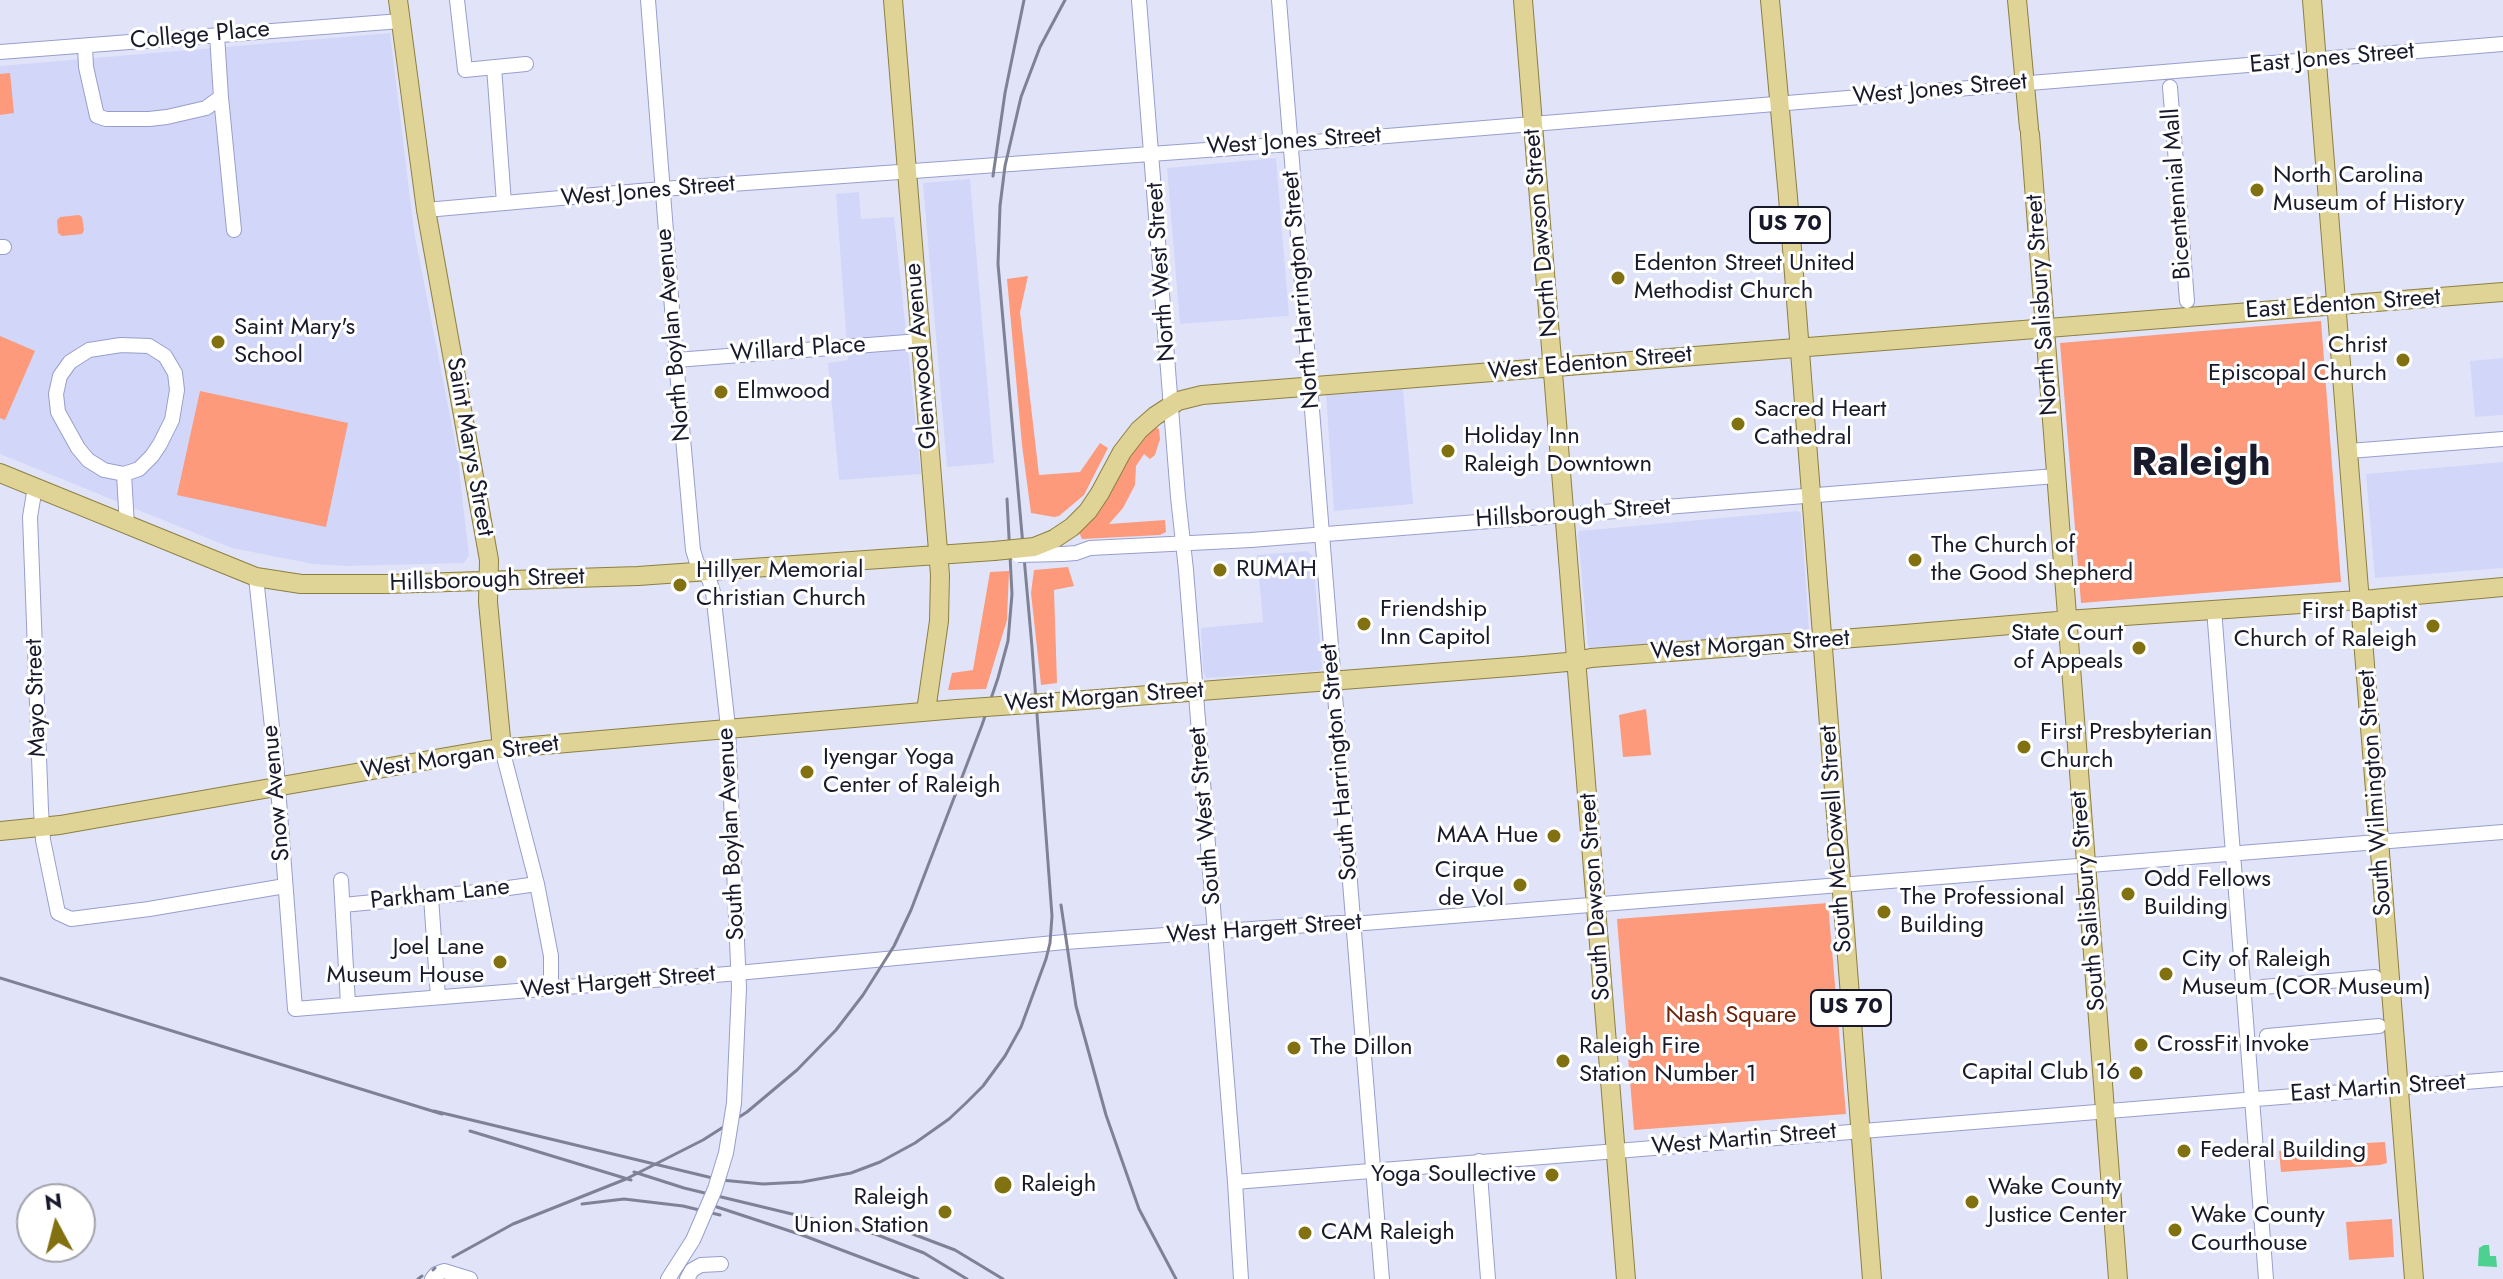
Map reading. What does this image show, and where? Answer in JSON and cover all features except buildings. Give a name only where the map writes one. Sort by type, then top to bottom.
[{"type":"main road","name":"Saint Marys Street","points":[[398,0],[426,210],[489,560],[488,602],[502,749]]},
{"type":"main road","name":"Glenwood Avenue","points":[[893,0],[939,556],[939,621],[926,711]]},
{"type":"main road","name":"North Dawson Street","points":[[1523,0],[1566,514]]},
{"type":"main road","name":"US 70","points":[[1770,0],[1811,495]]},
{"type":"main road","name":"North Salisbury Street","points":[[2017,0],[2056,476]]},
{"type":"main road","name":"South Wilmington Street","points":[[2312,0],[2414,1279]]},
{"type":"main road","name":"East Edenton Street","points":[[2184,309],[2337,305],[2503,292]]},
{"type":"main road","name":"West Edenton Street","points":[[1061,535],[1092,505],[1134,436],[1182,399],[1553,366],[2045,328],[2184,309]]},
{"type":"main road","name":"Hillsborough Street","points":[[0,473],[256,577],[278,582],[339,585],[703,571],[1034,547],[1061,535]]},
{"type":"main road","name":"South Salisbury Street","points":[[2056,476],[2118,1279]]},
{"type":"main road","name":"South McDowell Street","points":[[1811,495],[1872,1279]]},
{"type":"main road","name":"South Dawson Street","points":[[1566,514],[1626,1279]]},
{"type":"main road","name":"West Morgan Street","points":[[0,831],[41,828],[502,749],[728,727],[2503,587]]},
{"type":"street","points":[[457,0],[465,70],[526,64]]},
{"type":"street","name":"North Boylan Avenue","points":[[648,0],[694,556],[703,571]]},
{"type":"street","name":"North West Street","points":[[1139,0],[1183,545]]},
{"type":"street","name":"North Harrington Street","points":[[1279,0],[1322,533]]},
{"type":"street","name":"College Place","points":[[0,52],[401,21]]},
{"type":"street","points":[[217,35],[234,230]]},
{"type":"street","name":"East Jones Street","points":[[2162,73],[2503,44]]},
{"type":"street","points":[[85,46],[86,67],[97,116],[106,119],[167,117],[206,108],[221,97]]},
{"type":"street","points":[[494,67],[504,203]]},
{"type":"street","name":"West Jones Street","points":[[426,210],[2162,73]]},
{"type":"street","name":"Bicentennial Mall","points":[[2170,87],[2184,309]]},
{"type":"street","name":"Willard Place","points":[[676,360],[920,341]]},
{"type":"street","points":[[121,345],[149,346],[165,356],[175,373],[177,403],[172,420],[152,456],[139,469],[124,474],[104,470],[88,460],[58,412],[56,394],[60,376],[70,362],[89,350],[121,345]]},
{"type":"street","points":[[2349,451],[2503,439]]},
{"type":"street","points":[[124,474],[127,526]]},
{"type":"street","name":"Hillsborough Street","points":[[1061,535],[1090,548],[1183,545],[2056,476]]},
{"type":"street","name":"Mayo Street","points":[[35,487],[30,517],[41,828],[56,908],[62,916],[71,919],[285,886]]},
{"type":"street","name":"South Harrington Street","points":[[1322,533],[1382,1279]]},
{"type":"street","name":"South West Street","points":[[1183,545],[1241,1279]]},
{"type":"street","name":"Hillsborough Street","points":[[994,551],[1028,556],[1076,553],[1090,548]]},
{"type":"street","name":"South Boylan Avenue","points":[[668,1279],[693,1240],[715,1189],[726,1153],[734,1103],[739,973],[728,727],[713,592],[703,571]]},
{"type":"street","name":"Snow Avenue","points":[[256,577],[278,787],[295,1009]]},
{"type":"street","points":[[2214,609],[2266,1279]]},
{"type":"street","name":"Saint Marys Street","points":[[502,749],[537,884],[551,956],[551,988]]},
{"type":"street","name":"West Hargett Street","points":[[295,1009],[739,973],[978,949],[1353,924],[2503,832]]},
{"type":"street","points":[[341,880],[348,1004]]},
{"type":"street","name":"Parkham Lane","points":[[343,905],[537,884]]},
{"type":"street","points":[[431,897],[438,997]]},
{"type":"street","points":[[2263,987],[2375,977]]},
{"type":"street","points":[[2267,1036],[2379,1026]]},
{"type":"street","name":"East Martin Street","points":[[2252,1098],[2503,1079]]},
{"type":"street","name":"West Martin Street","points":[[1235,1182],[2252,1098]]},
{"type":"street","points":[[1479,1161],[1488,1279]]},
{"type":"street","points":[[687,1279],[692,1270],[701,1265],[721,1264]]},
{"type":"street","points":[[434,1276],[444,1271],[466,1278]]},
{"type":"shaded area","name":"Saint Mary's School","points":[[390,33],[414,231],[457,452],[469,555],[464,563],[313,564],[232,548],[0,454],[0,66]]},
{"type":"shaded area","points":[[1276,158],[1289,316],[1180,324],[1167,168]]},
{"type":"shaded area","points":[[970,179],[994,463],[947,467],[923,183]]},
{"type":"shaded area","points":[[859,192],[861,219],[894,217],[921,474],[839,480],[828,363],[848,360],[836,194]]},
{"type":"shaded area","points":[[2503,358],[2503,415],[2475,417],[2470,361]]},
{"type":"shaded area","points":[[1403,389],[1413,504],[1334,511],[1326,394]]},
{"type":"shaded area","points":[[2503,462],[2503,568],[2375,578],[2366,474]]},
{"type":"shaded area","points":[[1798,511],[1801,514],[1809,630],[1591,649],[1588,645],[1579,531]]},
{"type":"shaded area","points":[[1307,551],[1313,556],[1322,668],[1319,671],[1206,678],[1201,628],[1263,622],[1257,555]]},
{"type":"shaded area","points":[[2489,1245],[2490,1256],[2496,1256],[2497,1267],[2478,1266],[2479,1248]]},
{"type":"green space","points":[[10,73],[14,113],[0,115],[0,74]]},
{"type":"green space","points":[[60,217],[82,217],[82,234],[62,236],[58,233],[57,220]]},
{"type":"green space","points":[[1028,276],[1020,312],[1039,475],[1080,472],[1100,443],[1108,448],[1084,495],[1054,517],[1031,513],[1022,445],[1007,279]]},
{"type":"green space","points":[[2321,321],[2341,582],[2081,603],[2060,343]]},
{"type":"green space","points":[[0,336],[35,351],[5,420],[0,418]]},
{"type":"green space","points":[[200,391],[348,423],[326,527],[177,495]]},
{"type":"green space","points":[[1150,425],[1159,429],[1160,439],[1155,455],[1150,459],[1144,454],[1136,466],[1135,485],[1123,508],[1109,524],[1165,520],[1166,532],[1160,535],[1082,539],[1078,530]]},
{"type":"green space","points":[[1068,567],[1074,586],[1054,590],[1057,683],[1041,685],[1031,593],[1034,570]]},
{"type":"green space","points":[[1009,571],[1007,620],[986,689],[948,690],[952,673],[973,670],[990,572]]},
{"type":"green space","points":[[1646,709],[1651,755],[1623,757],[1619,715]]},
{"type":"green space","name":"Nash Square","points":[[1828,903],[1846,1114],[1634,1130],[1617,919]]},
{"type":"green space","points":[[2385,1142],[2387,1163],[2281,1172],[2279,1151],[2362,1151],[2367,1150],[2366,1143]]},
{"type":"green space","points":[[2392,1219],[2394,1257],[2349,1260],[2346,1222]]},
{"type":"railway","points":[[993,176],[1005,93],[1024,0]]},
{"type":"railway","points":[[434,1111],[721,1180],[763,1184],[802,1182],[851,1173],[915,1143],[966,1103],[1005,1056],[1021,1027],[1046,959],[1052,916],[998,264],[1000,206],[1005,166],[1021,97],[1040,47],[1065,0]]},
{"type":"railway","points":[[453,1257],[513,1224],[626,1179],[703,1140],[747,1112],[797,1070],[836,1030],[863,995],[894,946],[911,910],[998,678],[1008,641],[1012,594],[1007,499]]},
{"type":"railway","points":[[1061,905],[1076,1006],[1106,1115],[1139,1209],[1176,1279]]},
{"type":"railway","points":[[0,978],[442,1114]]},
{"type":"railway","points":[[470,1131],[631,1180]]},
{"type":"railway","points":[[634,1172],[684,1188],[875,1234],[924,1253],[967,1279]]},
{"type":"railway","points":[[582,1204],[624,1199],[683,1206],[720,1215]]},
{"type":"railway","points":[[711,1205],[918,1279]]},
{"type":"railway","points":[[875,1225],[910,1233],[955,1250],[1003,1279]]},
{"type":"railway","points":[[418,1279],[422,1276]]},
{"type":"place","name":"North Carolina Museum of History","points":[[2257,190]]},
{"type":"place","name":"Edenton Street United Methodist Church","points":[[1618,278]]},
{"type":"place","name":"Saint Mary's School","points":[[218,342]]},
{"type":"place","name":"Christ Episcopal Church","points":[[2403,360]]},
{"type":"place","name":"Elmwood","points":[[721,392]]},
{"type":"place","name":"Sacred Heart Cathedral","points":[[1738,424]]},
{"type":"place","name":"Holiday Inn Raleigh Downtown","points":[[1448,451]]},
{"type":"place","name":"The Church of the Good Shepherd","points":[[1915,560]]},
{"type":"place","name":"RUMAH","points":[[1220,570]]},
{"type":"place","name":"Hillyer Memorial Christian Church","points":[[680,585]]},
{"type":"place","name":"Friendship Inn Capitol","points":[[1364,624]]},
{"type":"place","name":"First Baptist Church of Raleigh","points":[[2433,626]]},
{"type":"place","name":"State Court of Appeals","points":[[2139,648]]},
{"type":"place","name":"First Presbyterian Church","points":[[2024,747]]},
{"type":"place","name":"Iyengar Yoga Center of Raleigh","points":[[807,772]]},
{"type":"place","name":"MAA Hue","points":[[1554,836]]},
{"type":"place","name":"Cirque de Vol","points":[[1520,885]]},
{"type":"place","name":"Odd Fellows Building","points":[[2128,894]]},
{"type":"place","name":"The Professional Building","points":[[1884,912]]},
{"type":"place","name":"Joel Lane Museum House","points":[[500,962]]},
{"type":"place","name":"City of Raleigh Museum (COR Museum)","points":[[2166,974]]},
{"type":"place","name":"CrossFit Invoke","points":[[2141,1045]]},
{"type":"place","name":"The Dillon","points":[[1294,1048]]},
{"type":"place","name":"Raleigh Fire Station Number 1","points":[[1563,1061]]},
{"type":"place","name":"Capital Club 16","points":[[2136,1073]]},
{"type":"place","name":"Federal Building","points":[[2184,1151]]},
{"type":"place","name":"Yoga Soullective","points":[[1552,1175]]},
{"type":"place","name":"Raleigh","points":[[1003,1185]]},
{"type":"place","name":"Wake County Justice Center","points":[[1972,1202]]},
{"type":"place","name":"Raleigh Union Station","points":[[945,1212]]},
{"type":"place","name":"Wake County Courthouse","points":[[2175,1230]]},
{"type":"place","name":"CAM Raleigh","points":[[1305,1233]]},
{"type":"district","name":"Raleigh","points":[[2201,465]]}]
